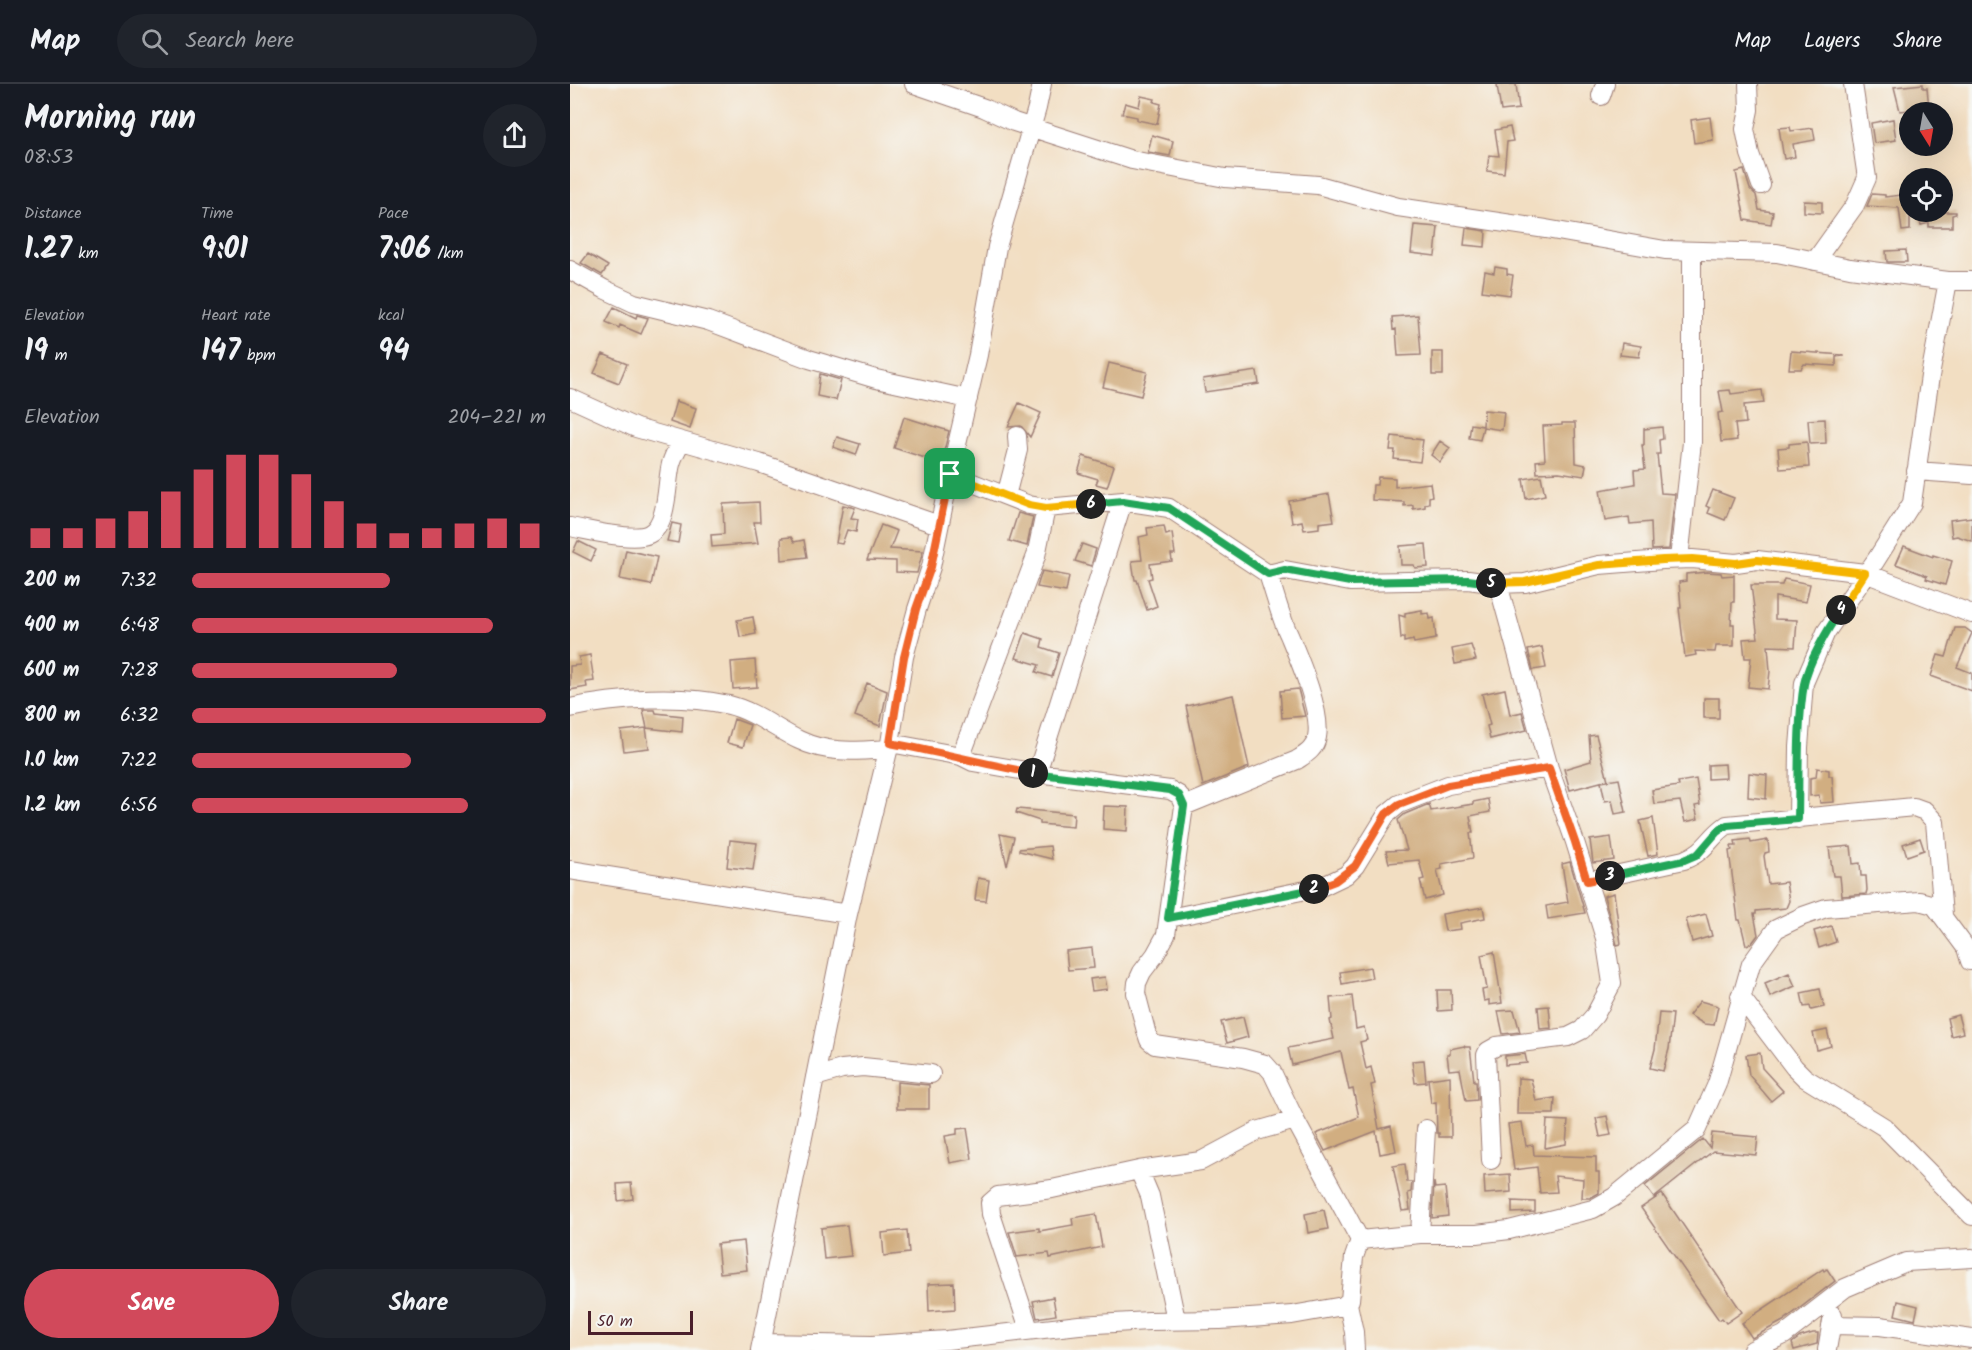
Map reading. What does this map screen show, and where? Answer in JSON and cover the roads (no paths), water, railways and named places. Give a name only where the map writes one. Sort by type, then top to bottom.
[{"type":"street","points":[[914,84],[984,108],[1031,128],[1132,160],[1225,178],[1318,185],[1398,207],[1546,229],[1665,250],[1777,253],[1850,268],[1948,281],[1972,281]]},
{"type":"street","points":[[1042,84],[997,247],[968,399],[931,567],[916,609],[904,657],[889,746],[848,914],[761,1347],[872,1345],[947,1340],[1029,1329],[1292,1315],[1348,1304]]},
{"type":"street","points":[[1748,84],[1749,110],[1745,129],[1750,154],[1761,185]]},
{"type":"street","points":[[1815,261],[1855,205],[1867,178],[1853,84]]},
{"type":"street","points":[[1679,560],[1692,442],[1692,251]]},
{"type":"street","points":[[570,270],[634,303],[708,321],[809,359],[876,379],[968,399]]},
{"type":"street","points":[[1798,819],[1799,747],[1804,683],[1826,632],[1912,503],[1930,376],[1948,281]]},
{"type":"street","points":[[570,398],[636,428],[759,463],[939,525]]},
{"type":"street","points":[[1006,496],[1018,450],[1017,436]]},
{"type":"street","points":[[570,527],[618,536],[650,534],[658,525],[663,513],[671,463],[681,442]]},
{"type":"street","points":[[1916,471],[1972,474]]},
{"type":"street","points":[[950,474],[1029,505],[1046,508],[1123,501],[1169,508],[1268,574],[1288,634],[1299,655],[1318,725],[1317,738],[1312,749],[1297,760],[1184,806]]},
{"type":"street","points":[[1037,773],[1123,501]]},
{"type":"street","points":[[961,756],[1036,556],[1046,508]]},
{"type":"street","points":[[1268,574],[1285,570],[1350,582],[1468,580],[1498,584],[1541,579],[1599,565],[1679,560],[1736,563],[1757,560],[1865,573],[1972,614]]},
{"type":"street","points":[[1491,1160],[1486,1055],[1488,1051],[1497,1046],[1568,1037],[1582,1030],[1595,1015],[1612,983],[1605,938],[1549,768],[1498,584]]},
{"type":"street","points":[[570,708],[662,698],[686,699],[731,706],[799,740],[837,752],[889,746],[961,756],[973,762],[1037,773],[1170,790],[1179,795],[1184,806],[1166,935],[1137,983],[1140,1008],[1149,1040],[1155,1045],[1243,1058],[1265,1064],[1272,1072],[1294,1120],[1360,1240],[1354,1257],[1348,1304],[1355,1350]]},
{"type":"street","points":[[1168,918],[1321,887],[1335,881],[1355,866],[1386,814],[1399,804],[1448,785],[1549,768]]},
{"type":"street","points":[[1587,881],[1684,860],[1698,854],[1717,832],[1727,825],[1914,807],[1925,812],[1935,822],[1942,915]]},
{"type":"street","points":[[570,870],[848,914]]},
{"type":"street","points":[[1360,1240],[1420,1234],[1477,1234],[1509,1230],[1593,1209],[1614,1197],[1697,1130],[1717,1084],[1750,964],[1776,929],[1803,916],[1826,909],[1919,901],[1934,905],[1966,948],[1970,961],[1972,961]]},
{"type":"street","points":[[1740,996],[1804,1078],[1884,1127],[1972,1216]]},
{"type":"street","points":[[815,1077],[863,1067],[931,1074]]},
{"type":"street","points":[[1029,1329],[991,1214],[992,1199],[1004,1194],[1052,1189],[1139,1170],[1200,1161],[1257,1131],[1294,1120]]},
{"type":"street","points":[[1420,1234],[1426,1129]]},
{"type":"street","points":[[1139,1170],[1150,1196],[1176,1320]]},
{"type":"street","points":[[1752,1350],[1784,1335],[1845,1288],[1906,1262],[1972,1258]]},
{"type":"street","points":[[1827,1350],[1835,1296]]},
{"type":"street","points":[[1831,1325],[1880,1326],[1926,1341],[1972,1339]]}]
